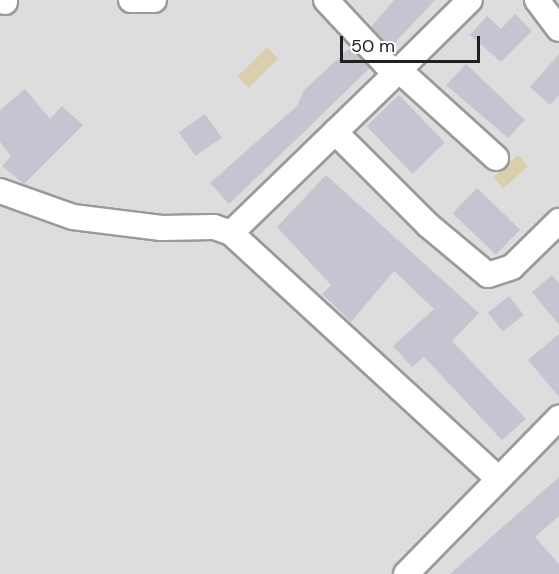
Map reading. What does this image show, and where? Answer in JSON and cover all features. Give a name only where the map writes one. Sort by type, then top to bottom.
[{"type":"street","points":[[131,0],[154,0]]},
{"type":"street","points":[[326,0],[397,72],[496,158]]},
{"type":"street","points":[[231,233],[470,0]]},
{"type":"street","points":[[537,0],[559,29]]},
{"type":"street","points":[[335,132],[428,225],[488,275],[512,267],[559,221]]},
{"type":"street","points":[[0,191],[73,217],[161,228],[214,227],[231,233],[496,477]]},
{"type":"street","points":[[406,574],[496,477],[559,419]]},
{"type":"shaded area","points":[[0,0],[559,0],[559,574],[0,574]]},
{"type":"shaded area","points":[[267,47],[278,58],[249,88],[237,77]]},
{"type":"shaded area","points":[[518,155],[528,166],[504,188],[493,177]]},
{"type":"building","points":[[394,0],[435,0],[390,48],[371,27]]},
{"type":"building","points":[[515,14],[532,31],[501,62],[470,35],[487,16],[501,29]]},
{"type":"building","points":[[351,47],[370,68],[229,204],[210,183],[297,106],[304,90]]},
{"type":"building","points":[[559,54],[559,95],[550,105],[530,87]]},
{"type":"building","points":[[466,64],[525,120],[508,138],[446,85]]},
{"type":"building","points":[[25,89],[50,119],[62,106],[83,125],[24,184],[2,166],[11,156],[0,142],[0,110]]},
{"type":"building","points":[[399,95],[445,142],[412,174],[367,126]]},
{"type":"building","points":[[205,114],[222,138],[195,156],[179,132]]},
{"type":"building","points":[[326,175],[479,313],[452,341],[526,419],[502,440],[424,357],[412,367],[393,346],[434,309],[394,271],[351,322],[322,294],[331,285],[277,227]]},
{"type":"building","points":[[477,188],[520,230],[496,255],[453,213]]},
{"type":"building","points":[[552,275],[559,283],[559,325],[532,292]]},
{"type":"building","points":[[509,296],[524,315],[502,332],[488,313]]},
{"type":"building","points":[[559,334],[559,397],[528,360]]},
{"type":"building","points":[[559,477],[559,516],[535,537],[559,564],[559,574],[450,574]]}]
